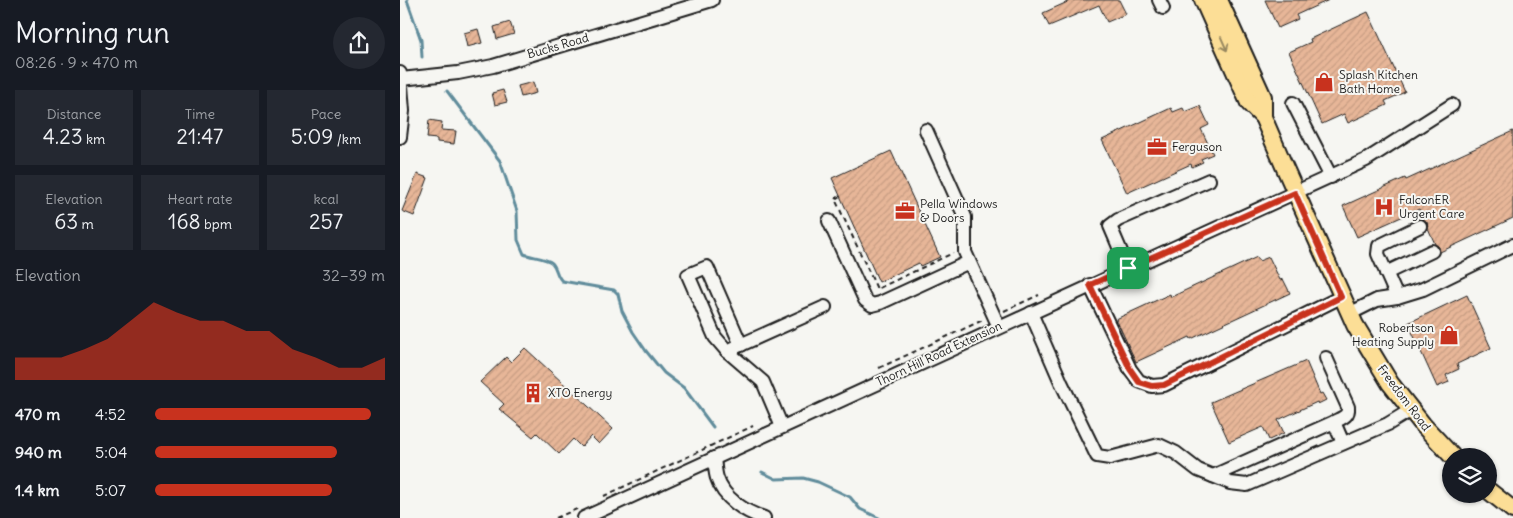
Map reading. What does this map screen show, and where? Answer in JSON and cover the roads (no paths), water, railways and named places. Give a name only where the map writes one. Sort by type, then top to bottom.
[{"type":"main road","name":"Freedom Road","points":[[1203,0],[1249,103],[1264,116]]},
{"type":"main road","name":"Freedom Road","points":[[1218,0],[1263,98],[1264,116],[1295,193],[1349,314],[1376,360],[1411,410],[1445,448]]},
{"type":"main road","points":[[1497,497],[1513,510]]},
{"type":"street","name":"Bucks Road","points":[[400,79],[458,73],[493,66],[712,0]]},
{"type":"street","points":[[400,73],[403,110],[400,137]]},
{"type":"street","points":[[1293,103],[1331,177]]},
{"type":"street","name":"Thorn Hill Road Extension","points":[[584,512],[714,458],[782,427],[996,321],[1031,312],[1331,177],[1366,160],[1452,105]]},
{"type":"street","points":[[926,130],[965,217],[965,264],[996,321]]},
{"type":"street","points":[[1128,268],[1110,226],[1118,220],[1209,180]]},
{"type":"street","points":[[829,221],[865,300],[872,305],[965,264]]},
{"type":"street","points":[[1397,297],[1378,254],[1379,246],[1420,226]]},
{"type":"street","points":[[1349,314],[1377,300],[1397,297],[1423,289],[1513,245]]},
{"type":"street","points":[[1386,273],[1432,251]]},
{"type":"street","points":[[741,345],[707,267],[688,275],[715,337],[727,351],[763,382],[782,427]]},
{"type":"street","points":[[1090,285],[1130,369],[1139,382],[1152,386],[1164,385],[1341,297]]},
{"type":"street","points":[[727,351],[825,307]]},
{"type":"street","points":[[1031,312],[1061,382],[1097,456],[1110,458],[1159,445],[1176,454],[1198,470],[1230,483],[1247,484],[1388,424],[1411,410]]},
{"type":"street","points":[[1212,476],[1346,416],[1348,407],[1326,358]]},
{"type":"street","points":[[1334,422],[1343,443]]},
{"type":"street","points":[[714,458],[717,479],[730,500],[757,516],[764,518]]},
{"type":"waterway","points":[[407,0],[421,40],[422,57]]},
{"type":"waterway","points":[[447,91],[500,161],[517,211],[518,240],[524,254],[550,261],[562,281],[614,290],[618,294],[622,311],[633,332],[646,351],[664,373],[684,388],[713,427]]},
{"type":"waterway","points":[[762,472],[776,479],[803,478],[818,482],[850,497],[860,509],[879,518]]},
{"type":"place","name":"Splash Kitchen Bath Home","points":[[1324,82]]},
{"type":"place","name":"Ferguson","points":[[1157,147]]},
{"type":"place","name":"FalconER Urgent Care","points":[[1384,207]]},
{"type":"place","name":"Pella Windows & Doors","points":[[905,211]]},
{"type":"place","name":"Robertson Heating Supply","points":[[1449,335]]},
{"type":"place","name":"XTO Energy","points":[[533,393]]}]
